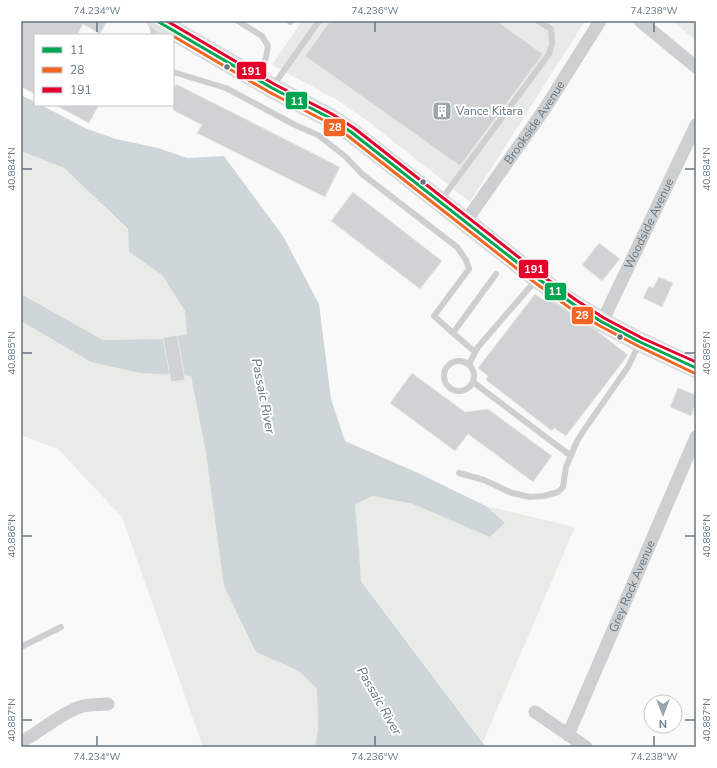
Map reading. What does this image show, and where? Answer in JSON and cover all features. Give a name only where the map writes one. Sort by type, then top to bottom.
[{"type":"main road","points":[[174,34],[330,118],[351,132],[537,278],[573,304],[602,322],[640,342],[696,368]]},
{"type":"street","name":"Brookside Avenue","points":[[466,221],[544,110],[600,21]]},
{"type":"street","points":[[640,21],[696,67]]},
{"type":"street","name":"Woodside Avenue","points":[[602,322],[696,125]]},
{"type":"street","name":"Grey Rock Avenue","points":[[568,735],[696,437]]},
{"type":"street","points":[[21,742],[67,713],[80,707],[108,704]]},
{"type":"street","points":[[535,712],[586,747]]},
{"type":"lane","points":[[152,21],[168,31]]},
{"type":"lane","points":[[238,21],[262,36],[268,46],[266,58],[254,77]]},
{"type":"lane","points":[[272,88],[319,21]]},
{"type":"lane","points":[[440,201],[549,54],[552,44],[551,29],[538,21]]},
{"type":"lane","points":[[174,72],[226,88],[295,126],[318,135],[346,157],[362,174],[457,247],[466,260],[469,269],[434,316],[475,352]]},
{"type":"lane","points":[[452,333],[496,274]]},
{"type":"lane","points":[[469,364],[478,347],[537,278]]},
{"type":"lane","points":[[459,473],[484,480],[512,493],[530,497],[544,496],[558,492],[563,487],[570,456],[584,430],[628,367],[640,342]]},
{"type":"lane","points":[[460,361],[469,364],[474,373],[473,382],[467,390],[457,392],[448,387],[444,378],[446,368],[454,362],[460,361]]},
{"type":"lane","points":[[473,382],[570,456]]},
{"type":"lane","points":[[21,647],[61,627]]},
{"type":"shaded area","name":"Vance Kitara","points":[[302,21],[585,21],[470,202],[369,122],[337,100],[272,65]]},
{"type":"shaded area","points":[[673,21],[696,21],[696,41]]},
{"type":"shaded area","points":[[21,151],[64,168],[128,230],[129,252],[162,275],[185,311],[187,334],[163,339],[103,340],[21,294]]},
{"type":"shaded area","points":[[21,321],[91,362],[140,373],[191,376],[206,453],[256,652],[299,671],[317,689],[318,729],[315,747],[203,747],[122,517],[58,449],[21,435]]},
{"type":"shaded area","points":[[373,496],[413,504],[490,537],[505,523],[486,506],[575,527],[483,742],[361,580],[355,504]]},
{"type":"water","name":"Passaic River","points":[[21,95],[34,102],[34,106],[43,106],[87,129],[116,139],[158,148],[187,158],[224,156],[283,236],[319,304],[331,399],[345,441],[418,473],[486,506],[505,523],[490,537],[413,504],[373,496],[355,504],[361,581],[486,747],[315,747],[318,729],[317,689],[299,671],[256,652],[224,586],[206,453],[191,376],[140,373],[91,362],[21,321],[21,294],[103,340],[163,339],[187,334],[185,311],[162,275],[129,252],[128,229],[64,168],[21,151]]},
{"type":"building","points":[[21,21],[107,21],[100,34],[83,24],[78,34],[34,34],[34,94],[21,87]]},
{"type":"building","name":"Vance Kitara","points":[[330,21],[497,21],[543,54],[460,166],[305,56]]},
{"type":"building","points":[[176,84],[340,167],[325,197],[197,133],[202,125],[173,110],[174,87]]},
{"type":"building","points":[[57,106],[98,106],[89,123]]},
{"type":"building","points":[[353,192],[442,261],[420,289],[331,221]]},
{"type":"building","points":[[599,243],[620,259],[602,281],[582,265]]},
{"type":"building","points":[[659,277],[673,283],[662,307],[643,298],[649,286],[653,288]]},
{"type":"building","points":[[535,294],[545,301],[547,298],[597,331],[628,355],[566,436],[554,428],[552,431],[486,380],[488,376],[478,368]]},
{"type":"building","points":[[177,335],[185,380],[171,382],[163,338]]},
{"type":"building","points":[[412,373],[465,412],[488,409],[552,456],[533,482],[468,434],[455,451],[390,403]]},
{"type":"building","points":[[678,388],[696,395],[696,403],[691,416],[670,407]]},
{"type":"transit line","name":"11","points":[[157,21],[272,88],[330,118],[351,132],[537,278],[573,304],[602,322],[640,342],[696,368]]},
{"type":"transit line","name":"191","points":[[167,21],[274,84],[332,114],[354,128],[540,274],[576,300],[604,318],[642,338],[696,362]]},
{"type":"transit line","name":"28","points":[[174,37],[269,92],[327,122],[348,136],[534,282],[570,308],[638,346],[694,373]]},
{"type":"place","name":"Vance Kitara","points":[[442,111]]}]
